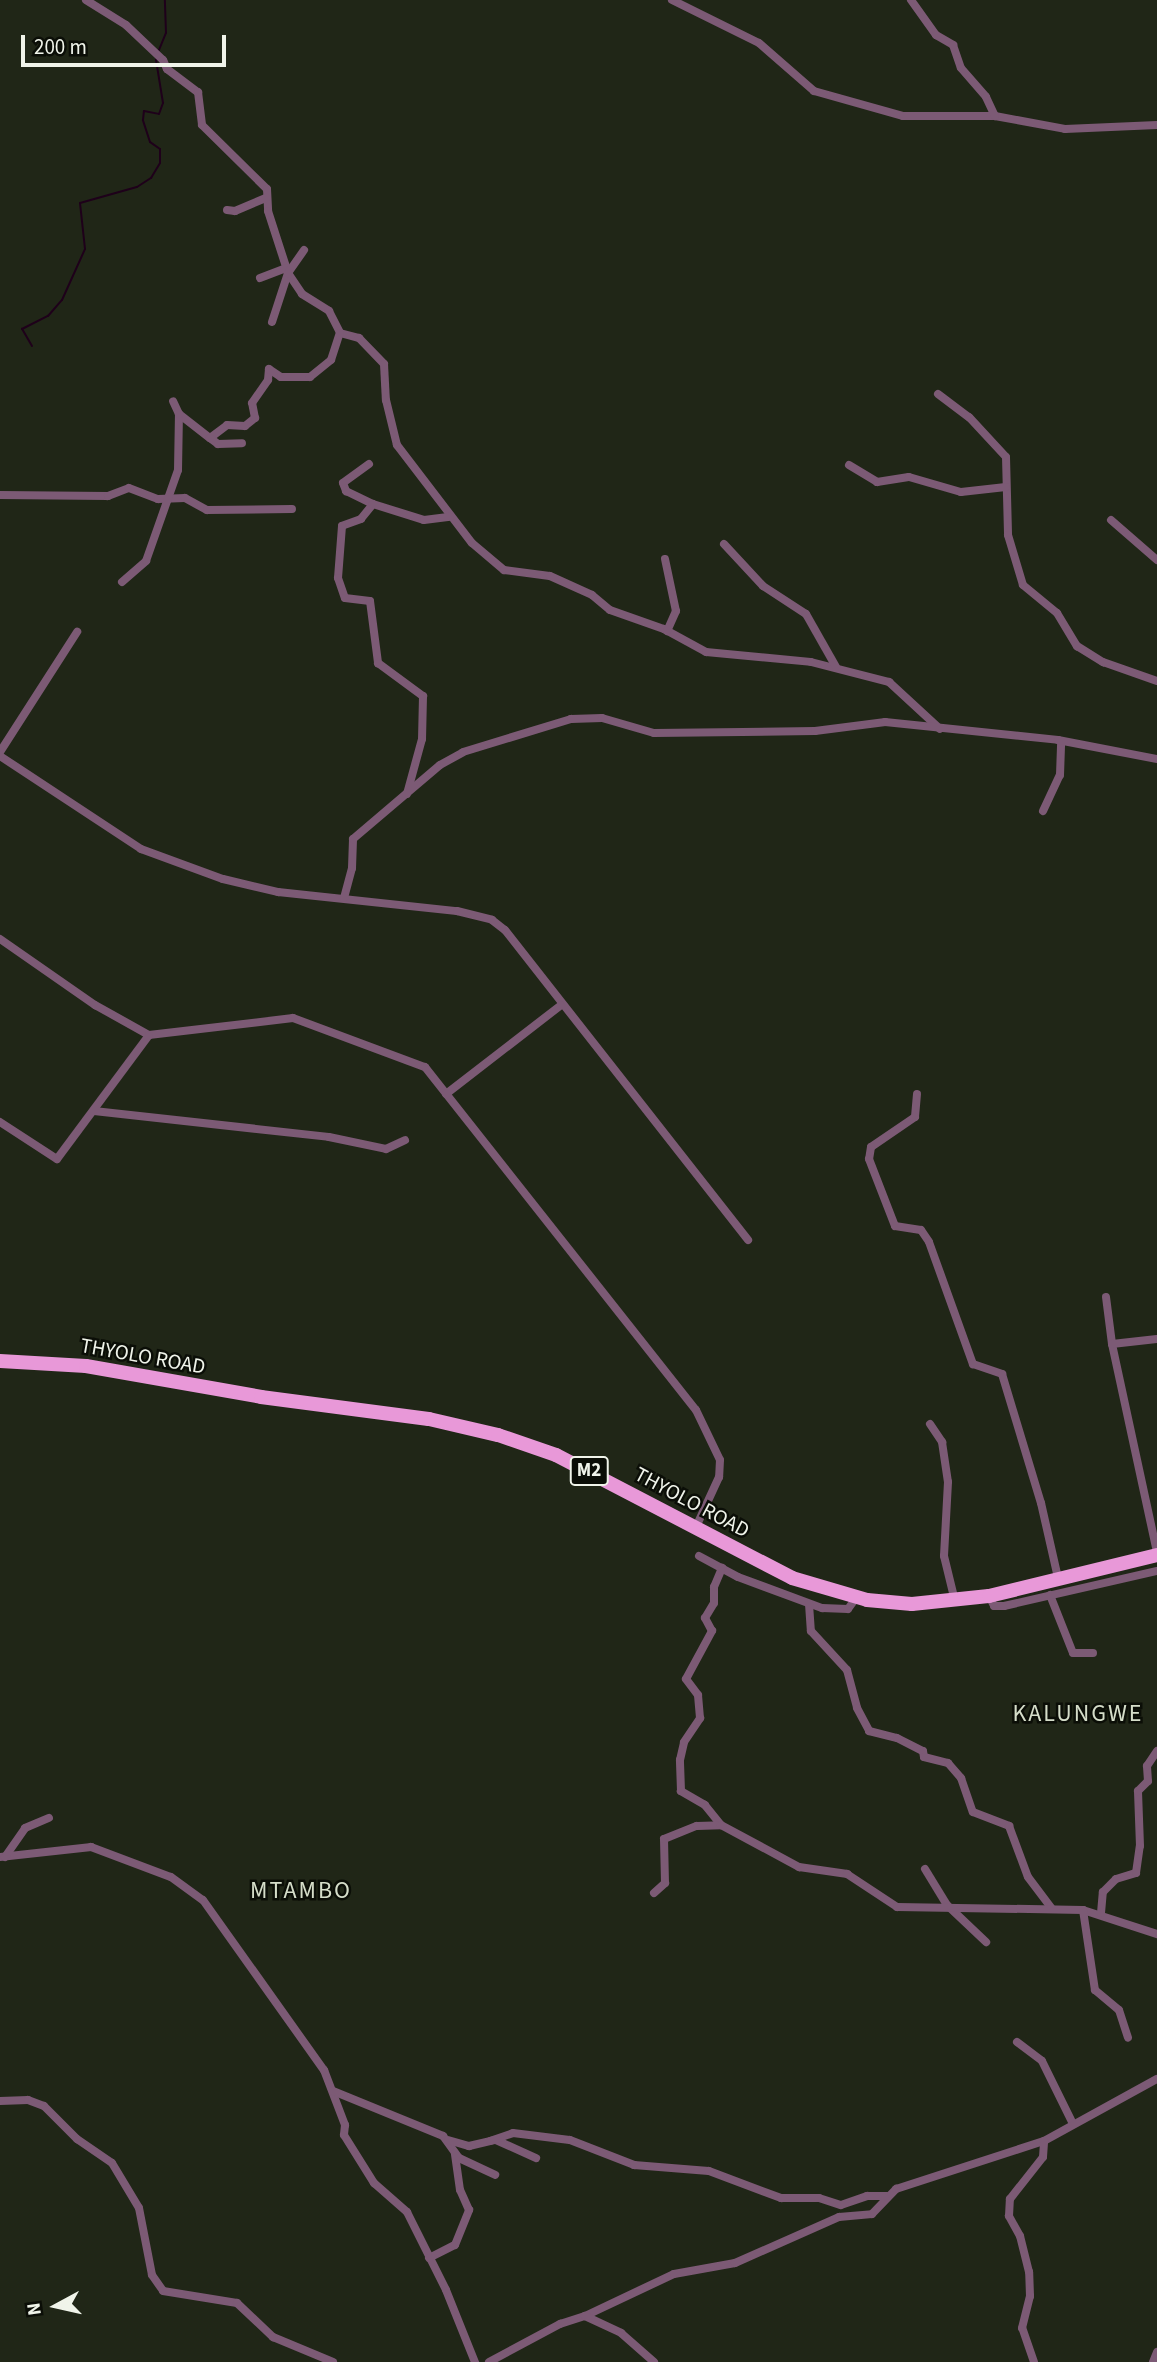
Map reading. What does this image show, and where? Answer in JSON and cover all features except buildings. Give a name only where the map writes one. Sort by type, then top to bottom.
[{"type":"highway","name":"THYOLO ROAD","points":[[0,1361],[86,1366],[463,1426],[556,1455],[792,1578],[856,1598],[912,1604],[955,1601],[989,1596],[1157,1554]]},
{"type":"street","points":[[86,0],[126,25],[163,60],[167,69],[198,92],[202,125],[232,160],[253,173],[267,189],[266,198],[287,271],[302,294],[330,311],[340,332],[331,360],[317,373],[291,378],[269,369],[268,380],[252,403],[253,421],[246,426],[218,428],[209,438]]},
{"type":"street","points":[[673,0],[759,43],[806,86],[828,97],[903,116],[995,116],[1065,129],[1157,125]]},
{"type":"street","points":[[911,0],[936,35],[953,45],[961,68],[986,97],[995,116]]},
{"type":"street","points":[[227,210],[235,211],[266,198]]},
{"type":"street","points":[[272,322],[287,271],[304,250]]},
{"type":"street","points":[[260,278],[287,271]]},
{"type":"street","points":[[340,332],[359,338],[384,365],[386,400],[397,445],[450,517],[504,570],[550,576],[610,610],[667,631],[706,652],[836,667],[895,685],[940,729]]},
{"type":"street","points":[[938,394],[1003,452],[1008,463],[1006,487],[1011,556],[1023,585],[1057,613],[1077,646],[1103,662],[1157,681]]},
{"type":"street","points":[[173,401],[179,414],[218,444],[242,443]]},
{"type":"street","points":[[122,582],[146,561],[169,498],[180,454],[176,440],[179,414]]},
{"type":"street","points":[[369,464],[343,483],[346,491],[373,504],[424,520],[450,517]]},
{"type":"street","points":[[849,465],[877,482],[909,477],[961,492],[1006,487]]},
{"type":"street","points":[[0,495],[108,496],[129,488],[158,499],[185,498],[207,510],[292,509]]},
{"type":"street","points":[[373,504],[361,519],[342,526],[338,578],[345,598],[370,601],[378,663],[423,696],[422,739],[407,794]]},
{"type":"street","points":[[1111,520],[1157,560]]},
{"type":"street","points":[[724,544],[763,586],[806,614],[836,667]]},
{"type":"street","points":[[665,559],[676,611],[667,631]]},
{"type":"street","points":[[77,632],[0,754],[150,854],[249,886],[457,911],[492,920],[505,930],[561,1005],[748,1240]]},
{"type":"street","points":[[344,898],[352,868],[353,839],[440,765],[463,752],[580,717],[602,718],[654,733],[815,731],[868,722],[1061,741],[1157,760]]},
{"type":"street","points":[[1043,811],[1060,775],[1061,741]]},
{"type":"street","points":[[0,939],[95,1005],[149,1035],[293,1017],[313,1028],[419,1063],[696,1410],[718,1451],[720,1469],[696,1527]]},
{"type":"street","points":[[446,1094],[561,1005]]},
{"type":"street","points":[[0,1122],[57,1159],[149,1035]]},
{"type":"street","points":[[917,1094],[915,1117],[871,1147],[869,1159],[895,1226],[921,1230],[929,1242],[973,1364],[1002,1374],[1041,1503],[1058,1578]]},
{"type":"street","points":[[94,1111],[329,1137],[386,1149],[405,1140]]},
{"type":"street","points":[[1106,1297],[1112,1343],[1157,1554]]},
{"type":"street","points":[[1112,1343],[1157,1339]]},
{"type":"street","points":[[930,1424],[942,1442],[948,1482],[944,1556],[955,1601]]},
{"type":"street","points":[[699,1556],[809,1604],[842,1611],[852,1607],[856,1598]]},
{"type":"street","points":[[722,1568],[705,1618],[712,1631],[686,1679],[698,1695],[700,1718],[684,1742],[680,1760],[681,1791],[705,1805],[721,1825],[799,1867],[848,1874],[897,1907],[1083,1910],[1101,1913],[1157,1934]]},
{"type":"street","points":[[989,1596],[997,1607],[1157,1571]]},
{"type":"street","points":[[1050,1595],[1073,1653],[1093,1653]]},
{"type":"street","points":[[809,1604],[811,1630],[847,1670],[857,1708],[869,1731],[897,1738],[923,1751],[924,1757],[948,1763],[961,1778],[973,1812],[1009,1826],[1028,1877],[1051,1908]]},
{"type":"street","points":[[1101,1913],[1103,1892],[1115,1880],[1136,1873],[1140,1846],[1138,1791],[1148,1781],[1147,1766],[1157,1751]]},
{"type":"street","points":[[2,1857],[26,1828],[49,1818]]},
{"type":"street","points":[[654,1892],[665,1883],[664,1839],[697,1826],[721,1825]]},
{"type":"street","points":[[2,1857],[91,1847],[184,1884],[225,1927],[319,2062],[333,2091],[344,2134],[374,2183],[407,2211],[475,2362]]},
{"type":"street","points":[[925,1869],[956,1910],[986,1942]]},
{"type":"street","points":[[1083,1910],[1089,1970],[1095,1990],[1119,2010],[1128,2038]]},
{"type":"street","points":[[1017,2042],[1042,2060],[1073,2124]]},
{"type":"street","points":[[489,2362],[560,2323],[584,2316],[674,2274],[735,2263],[839,2217],[872,2214],[896,2189],[1044,2141],[1157,2079]]},
{"type":"street","points":[[333,2091],[407,2119],[448,2140],[469,2146],[513,2133],[570,2140],[634,2165],[709,2171],[781,2197],[819,2198],[841,2205],[867,2196],[887,2196]]},
{"type":"street","points":[[0,2101],[28,2100],[44,2106],[77,2139],[113,2163],[139,2208],[152,2275],[163,2291],[237,2303],[273,2337],[333,2362]]},
{"type":"street","points":[[429,2258],[455,2245],[469,2210],[460,2190],[455,2152],[448,2140]]},
{"type":"street","points":[[490,2141],[536,2158]]},
{"type":"street","points":[[1034,2362],[1022,2328],[1030,2296],[1029,2272],[1020,2236],[1009,2216],[1010,2199],[1043,2157],[1044,2141]]},
{"type":"street","points":[[455,2152],[495,2175]]},
{"type":"street","points":[[584,2316],[621,2333],[654,2362]]},
{"type":"street","points":[[1153,2362],[1157,2352]]},
{"type":"waterway","points":[[159,50],[166,33],[165,0]]},
{"type":"waterway","points":[[32,346],[22,329],[48,316],[62,300],[85,249],[80,203],[137,187],[151,178],[160,163],[160,149],[150,142],[143,120],[144,111],[159,114],[163,103],[156,60]]},
{"type":"district","name":"KALUNGWE","points":[[1078,1714]]},
{"type":"district","name":"MTAMBO","points":[[301,1891]]}]
